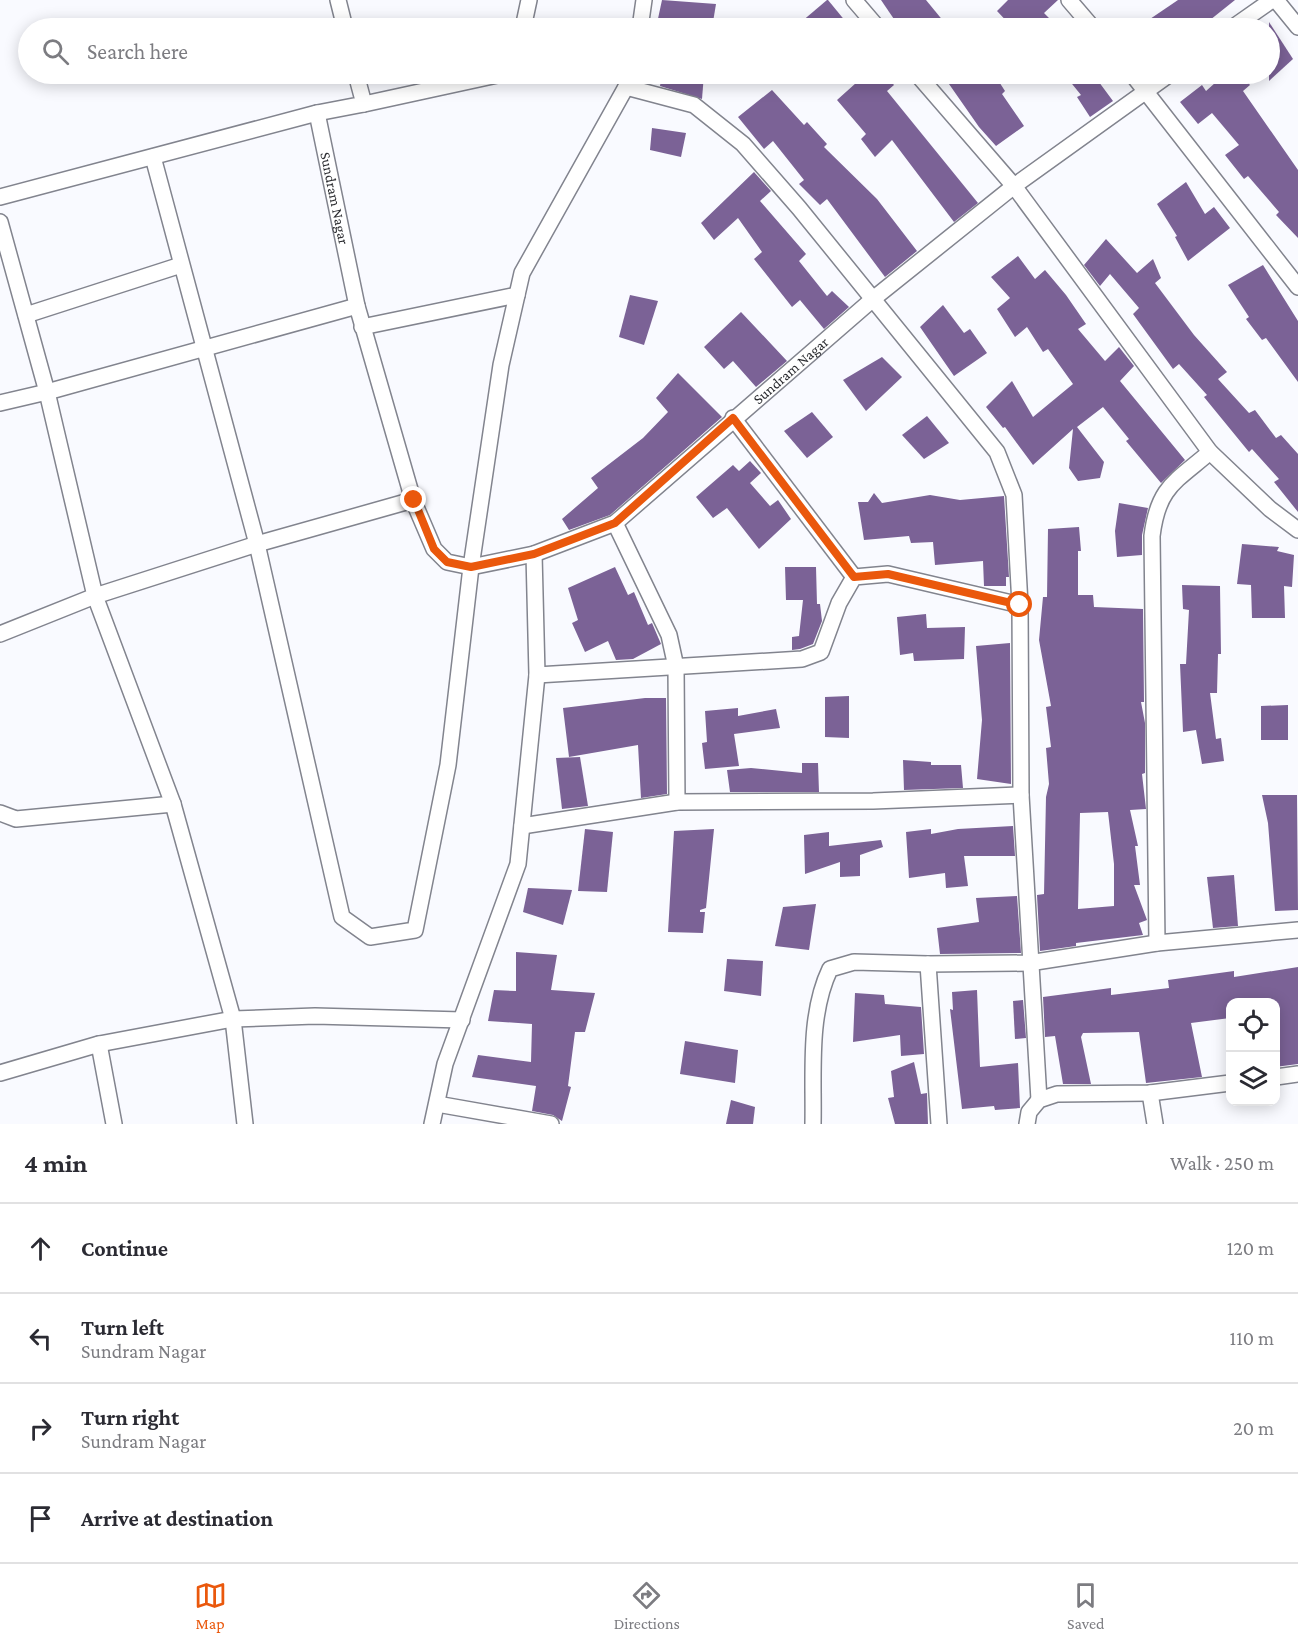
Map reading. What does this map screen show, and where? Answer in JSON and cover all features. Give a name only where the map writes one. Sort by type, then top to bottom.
[{"type":"street","points":[[338,0],[342,18]]},
{"type":"street","points":[[525,18],[529,0]]},
{"type":"street","points":[[641,18],[644,0]]},
{"type":"street","points":[[854,0],[869,18]]},
{"type":"street","points":[[1069,0],[1085,18]]},
{"type":"street","points":[[1247,18],[1274,0],[1298,27]]},
{"type":"street","points":[[359,84],[364,104]]},
{"type":"street","points":[[0,196],[317,114],[456,84]]},
{"type":"street","points":[[153,157],[202,349],[257,544],[342,917],[370,937],[414,930],[448,765],[471,567],[501,365],[522,273],[625,84]]},
{"type":"street","points":[[638,84],[694,105],[743,144],[873,299],[996,452],[1014,495],[1020,605],[1021,795],[1029,963],[1039,1100]]},
{"type":"street","points":[[926,84],[1014,186],[1210,452],[1270,509],[1298,530]]},
{"type":"street","points":[[1141,84],[1298,287]]},
{"type":"street","name":"Sundram Nagar","points":[[317,114],[362,327],[414,500],[434,549],[447,562],[471,567],[534,554],[615,523],[733,418],[873,299],[1014,186],[1157,84]]},
{"type":"street","points":[[0,222],[47,392],[95,596],[173,804],[233,1019],[245,1124]]},
{"type":"street","points":[[26,315],[181,265]]},
{"type":"street","points":[[362,327],[517,295]]},
{"type":"street","points":[[0,403],[357,306]]},
{"type":"street","points":[[733,418],[854,577]]},
{"type":"street","points":[[1157,943],[1152,536],[1155,514],[1166,490],[1210,452]]},
{"type":"street","points":[[0,634],[95,596],[257,544],[414,500]]},
{"type":"street","points":[[615,523],[669,635],[676,667],[677,802]]},
{"type":"street","points":[[432,1124],[445,1064],[518,864],[537,675],[534,554]]},
{"type":"street","points":[[854,577],[888,574],[1020,605]]},
{"type":"street","points":[[537,675],[802,659],[821,652],[839,603],[854,577]]},
{"type":"street","points":[[522,826],[677,802],[873,801],[1021,795]]},
{"type":"street","points":[[0,813],[16,819],[173,804]]},
{"type":"street","points":[[813,1124],[815,1029],[819,991],[830,969],[854,962],[1029,963],[1157,943],[1298,930]]},
{"type":"street","points":[[928,964],[939,1124]]},
{"type":"street","points":[[0,1073],[99,1044],[233,1019],[315,1016],[462,1020]]},
{"type":"street","points":[[99,1044],[114,1124]]},
{"type":"street","points":[[1280,1076],[1298,1074]]},
{"type":"street","points":[[1027,1124],[1029,1112],[1039,1100],[1057,1094],[1150,1093],[1226,1084]]},
{"type":"street","points":[[1150,1093],[1155,1124]]},
{"type":"street","points":[[437,1104],[550,1124]]},
{"type":"building","points":[[662,0],[716,4],[714,18],[658,18]]},
{"type":"building","points":[[827,0],[843,18],[806,18]]},
{"type":"building","points":[[881,0],[926,0],[941,18],[893,18]]},
{"type":"building","points":[[1008,0],[1058,0],[1044,13],[1049,18],[1004,18],[997,11]]},
{"type":"building","points":[[1178,0],[1235,0],[1212,18],[1151,18]]},
{"type":"building","points":[[1280,39],[1293,59],[1280,71]]},
{"type":"building","points":[[660,84],[703,84],[702,99],[660,86]]},
{"type":"building","points":[[855,84],[893,84],[887,91],[978,203],[954,222],[892,140],[875,157],[861,139],[866,134],[837,100]]},
{"type":"building","points":[[949,84],[1000,84],[1005,91],[1002,94],[1024,126],[996,146],[979,127]]},
{"type":"building","points":[[1072,84],[1100,84],[1113,101],[1090,117],[1077,97],[1081,95]]},
{"type":"building","points":[[1214,84],[1250,85],[1243,91],[1298,170],[1298,238],[1276,215],[1279,212],[1248,176],[1244,179],[1225,155],[1239,145],[1212,113],[1198,124],[1180,102],[1202,85],[1206,91]]},
{"type":"building","points":[[772,90],[804,125],[807,122],[827,144],[824,147],[877,199],[917,251],[885,277],[827,199],[820,205],[799,184],[804,180],[773,141],[764,149],[738,117]]},
{"type":"building","points":[[652,128],[686,133],[681,157],[650,150]]},
{"type":"building","points":[[754,172],[771,191],[760,201],[806,254],[799,261],[827,296],[832,291],[849,307],[824,329],[800,300],[792,307],[754,259],[762,252],[738,218],[714,240],[701,223]]},
{"type":"building","points":[[1186,182],[1205,214],[1214,207],[1230,228],[1188,261],[1175,237],[1177,236],[1157,204]]},
{"type":"building","points":[[1106,239],[1137,273],[1153,259],[1161,278],[1155,283],[1194,335],[1227,372],[1218,379],[1249,413],[1255,410],[1276,438],[1281,435],[1298,454],[1298,512],[1274,482],[1279,479],[1252,449],[1249,452],[1204,397],[1207,395],[1179,364],[1173,369],[1133,314],[1139,308],[1110,274],[1100,286],[1084,265]]},
{"type":"building","points":[[1018,256],[1035,279],[1045,270],[1066,295],[1086,324],[1078,329],[1105,361],[1119,347],[1134,366],[1120,381],[1185,460],[1161,483],[1126,441],[1129,439],[1103,407],[1077,427],[1104,462],[1100,478],[1078,481],[1069,468],[1073,429],[1033,465],[1005,427],[1003,428],[986,407],[1012,381],[1033,417],[1073,384],[1048,349],[1043,352],[1027,327],[1015,337],[997,309],[1010,298],[991,277]]},
{"type":"building","points":[[1263,265],[1298,321],[1298,382],[1266,338],[1262,340],[1246,319],[1249,317],[1228,285]]},
{"type":"building","points":[[630,295],[658,301],[644,345],[619,337]]},
{"type":"building","points":[[943,305],[964,333],[970,329],[987,353],[954,376],[920,327]]},
{"type":"building","points":[[741,312],[787,361],[756,387],[733,361],[724,369],[704,347]]},
{"type":"building","points":[[882,357],[902,377],[866,411],[843,380]]},
{"type":"building","points":[[678,373],[722,417],[610,515],[569,530],[562,519],[598,488],[591,478],[643,438],[668,412],[656,398]]},
{"type":"building","points":[[812,412],[833,437],[807,458],[784,431]]},
{"type":"building","points":[[927,416],[949,443],[924,459],[902,435]]},
{"type":"building","points":[[750,461],[761,473],[750,483],[770,506],[778,500],[791,519],[759,549],[727,508],[713,518],[696,497],[733,465],[739,471]]},
{"type":"building","points":[[874,493],[882,503],[930,495],[960,500],[1004,496],[1009,577],[1006,577],[1006,586],[984,586],[983,561],[935,565],[933,542],[911,543],[909,536],[864,540],[858,502],[868,502]]},
{"type":"building","points":[[1119,503],[1148,508],[1142,535],[1142,555],[1117,557],[1115,531]]},
{"type":"building","points":[[1079,527],[1081,551],[1078,551],[1078,595],[1093,595],[1094,607],[1143,609],[1144,702],[1141,702],[1145,723],[1145,773],[1142,774],[1146,809],[1130,810],[1138,846],[1135,846],[1140,885],[1134,885],[1147,920],[1139,923],[1143,935],[1076,943],[1076,946],[1040,951],[1037,895],[1044,894],[1046,797],[1049,784],[1046,748],[1051,747],[1046,707],[1051,706],[1039,640],[1043,597],[1047,597],[1048,529]],"holes":[[[1108,812],[1114,864],[1114,906],[1078,909],[1080,813]]]},
{"type":"building","points":[[1242,544],[1279,547],[1277,551],[1294,555],[1292,587],[1284,586],[1285,618],[1252,618],[1251,585],[1237,584]]},
{"type":"building","points":[[615,567],[628,595],[634,592],[648,625],[652,623],[661,644],[633,659],[616,660],[608,641],[585,652],[572,623],[578,620],[568,588]]},
{"type":"building","points":[[785,567],[816,567],[817,604],[820,604],[822,621],[813,644],[800,649],[792,650],[792,637],[799,636],[803,600],[786,600]]},
{"type":"building","points":[[1182,585],[1220,586],[1221,654],[1218,654],[1217,693],[1210,693],[1216,739],[1221,738],[1224,761],[1202,764],[1196,730],[1183,732],[1180,664],[1186,664],[1189,610],[1183,609]]},
{"type":"building","points":[[926,614],[927,628],[965,627],[964,659],[914,661],[913,653],[900,655],[897,617]]},
{"type":"building","points":[[1010,643],[1011,784],[977,779],[982,720],[976,646]]},
{"type":"building","points":[[849,696],[849,738],[825,737],[825,697]]},
{"type":"building","points":[[645,698],[666,698],[667,794],[641,798],[638,745],[569,757],[563,708]]},
{"type":"building","points":[[1288,705],[1288,740],[1261,740],[1261,706]]},
{"type":"building","points":[[738,708],[738,716],[776,709],[780,728],[734,734],[739,766],[705,769],[702,743],[707,742],[705,711]]},
{"type":"building","points":[[580,757],[588,806],[562,809],[556,758]]},
{"type":"building","points":[[903,760],[931,762],[931,765],[961,765],[963,788],[904,790]]},
{"type":"building","points":[[802,763],[818,763],[819,792],[730,792],[727,770],[751,768],[802,773]]},
{"type":"building","points":[[1262,795],[1297,795],[1298,910],[1275,911],[1268,823]]},
{"type":"building","points":[[1013,826],[1015,856],[964,856],[968,886],[946,888],[945,873],[909,878],[906,832],[931,829],[931,834],[958,829]]},
{"type":"building","points":[[585,829],[613,832],[607,892],[578,891]]},
{"type":"building","points":[[714,829],[706,908],[700,910],[700,912],[705,912],[703,933],[668,932],[674,831]]},
{"type":"building","points":[[829,832],[829,846],[881,840],[883,847],[860,855],[860,876],[840,877],[840,862],[805,874],[804,835]]},
{"type":"building","points":[[1234,875],[1238,926],[1213,928],[1207,877]]},
{"type":"building","points":[[528,888],[572,890],[563,925],[523,912]]},
{"type":"building","points":[[1017,896],[1021,953],[940,954],[937,928],[979,922],[976,898]]},
{"type":"building","points":[[816,904],[809,950],[775,946],[783,907]]},
{"type":"building","points":[[516,952],[557,955],[551,990],[595,993],[585,1032],[575,1032],[568,1086],[571,1087],[562,1121],[553,1115],[532,1111],[536,1086],[472,1077],[478,1055],[531,1062],[532,1024],[488,1021],[494,990],[516,991]]},
{"type":"building","points":[[727,959],[763,961],[761,996],[724,991]]},
{"type":"building","points":[[1298,967],[1298,1064],[1280,1066],[1280,998],[1226,998],[1226,1019],[1191,1023],[1202,1077],[1146,1083],[1139,1032],[1083,1033],[1081,1037],[1091,1084],[1063,1084],[1055,1036],[1045,1037],[1043,997],[1111,988],[1111,995],[1169,988],[1168,980],[1234,971],[1234,977]]},
{"type":"building","points":[[977,990],[980,1067],[1018,1063],[1020,1108],[995,1110],[994,1106],[962,1109],[950,1009],[953,1010],[952,992]]},
{"type":"building","points":[[855,993],[884,995],[885,1004],[921,1007],[924,1054],[901,1056],[900,1035],[853,1042]]},
{"type":"building","points":[[1023,1000],[1026,1038],[1015,1039],[1013,1001]]},
{"type":"building","points":[[685,1041],[738,1050],[735,1083],[680,1074]]},
{"type":"building","points":[[914,1062],[921,1094],[927,1093],[928,1124],[895,1124],[888,1098],[894,1097],[891,1071]]},
{"type":"building","points":[[731,1100],[755,1107],[753,1124],[726,1124]]},
{"type":"route","points":[[414,500],[434,549],[447,562],[471,567],[534,554],[615,523],[733,418],[854,577],[888,574],[1020,605]]}]
